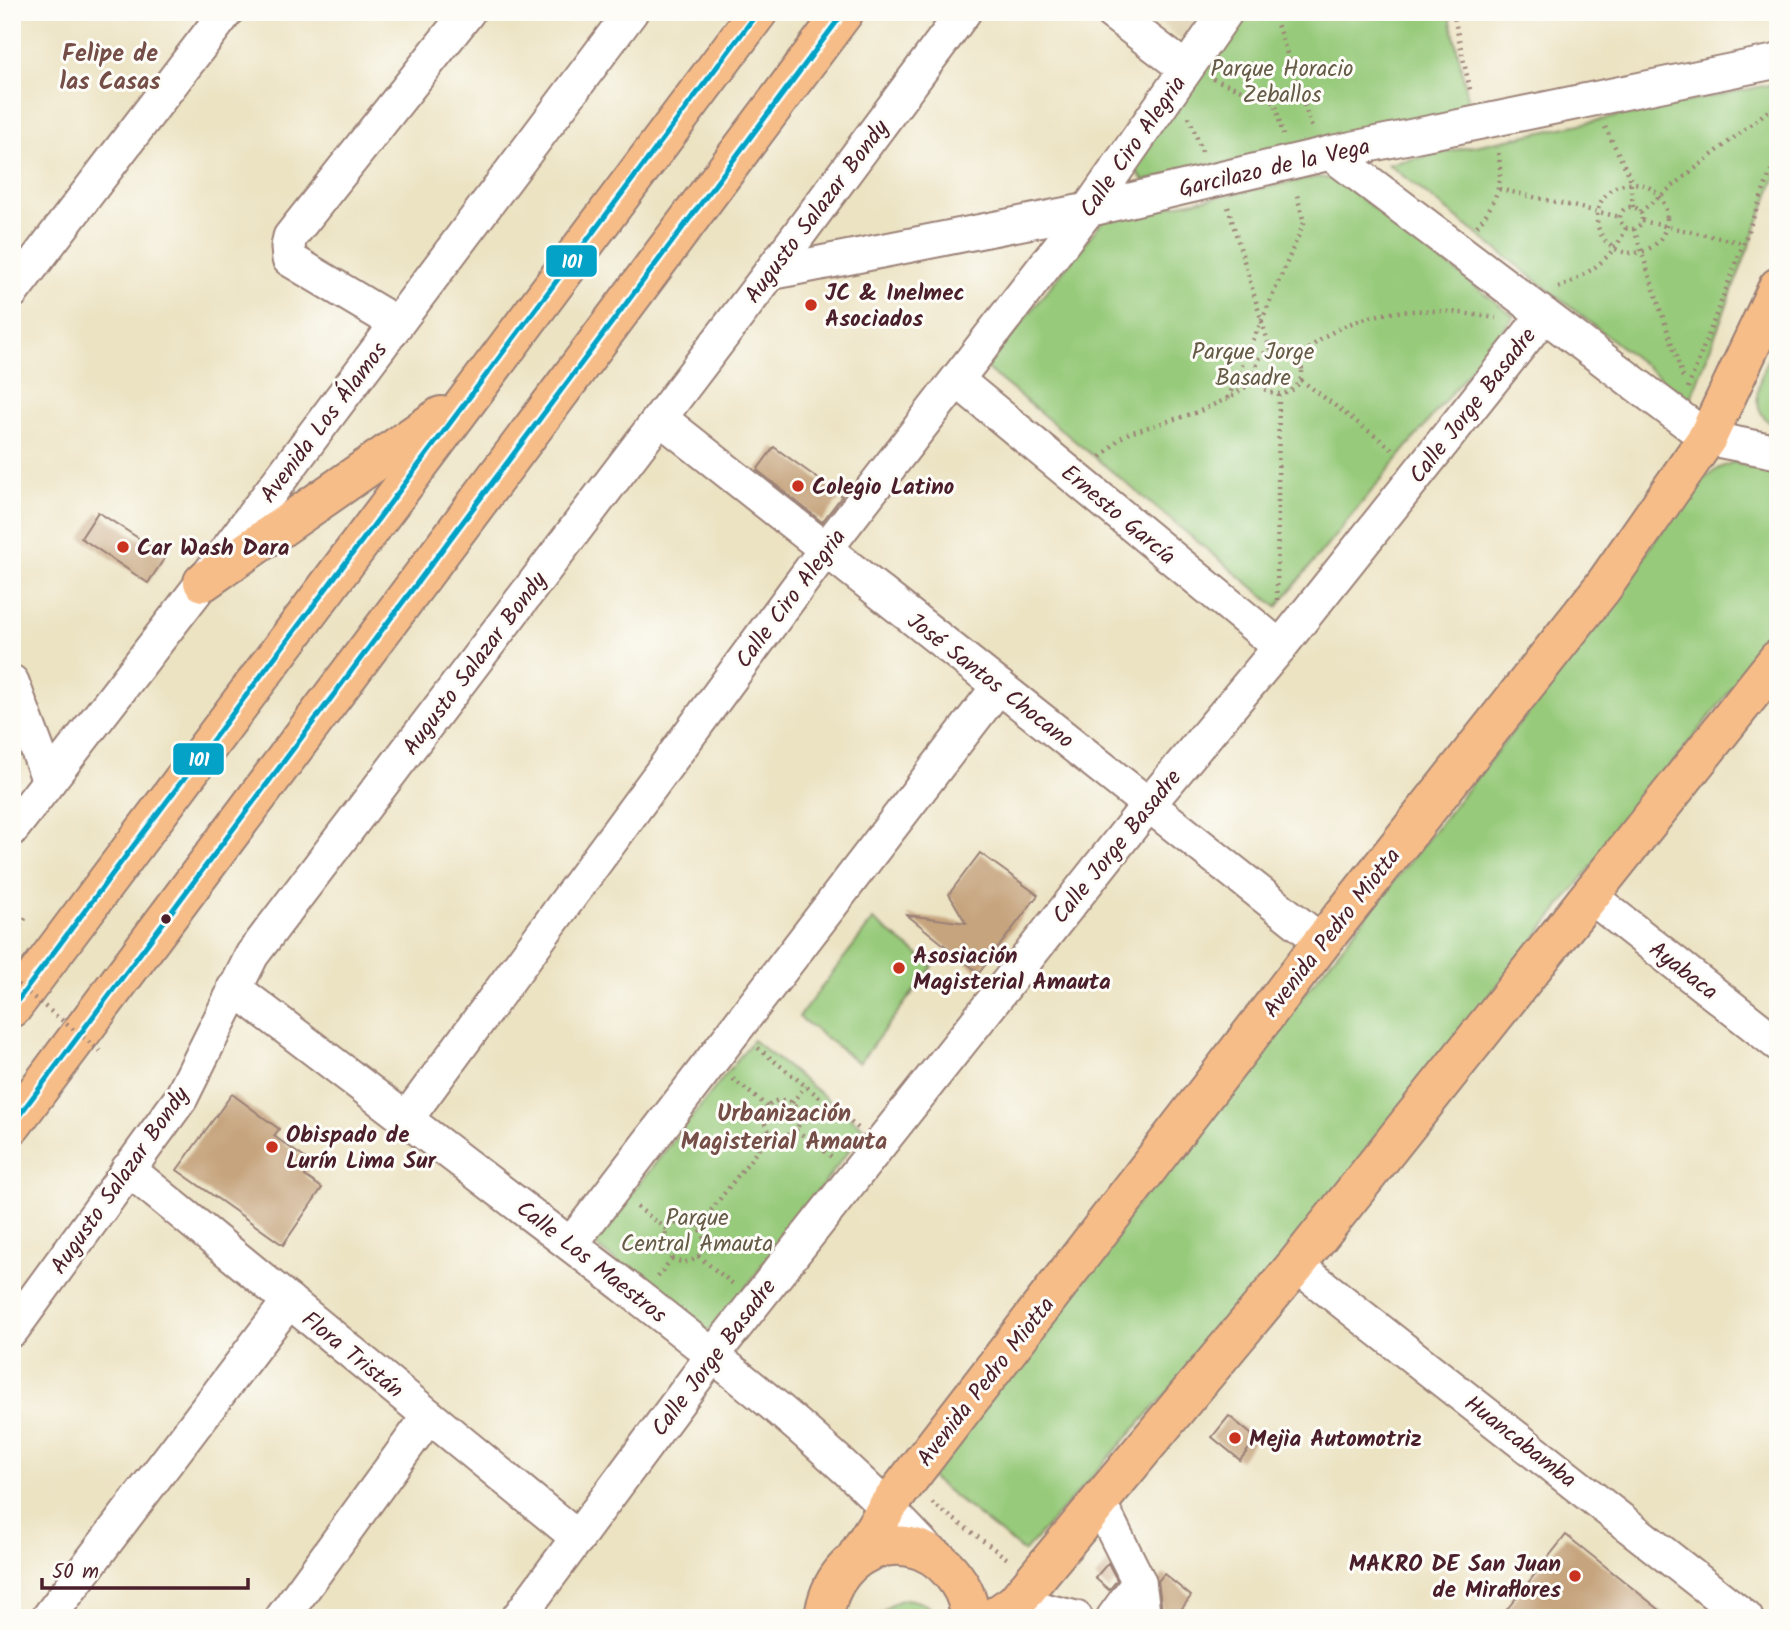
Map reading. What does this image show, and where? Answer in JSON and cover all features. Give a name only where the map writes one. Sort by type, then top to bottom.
[{"type":"main road","points":[[12,1009],[758,12]]},
{"type":"main road","points":[[12,1125],[844,12]]},
{"type":"main road","name":"Avenida Pedro Miotta","points":[[807,1618],[837,1587],[897,1495],[1322,942],[1603,587],[1707,438],[1778,287]]},
{"type":"main road","points":[[202,582],[468,397]]},
{"type":"main road","points":[[1014,1600],[1296,1265],[1778,659]]},
{"type":"main road","points":[[837,1587],[880,1548],[907,1547],[932,1555],[950,1570],[963,1590],[969,1618]]},
{"type":"street","points":[[12,292],[226,12]]},
{"type":"street","points":[[396,323],[289,259],[290,237],[468,12]]},
{"type":"street","name":"Avenida Los Álamos","points":[[12,830],[631,12]]},
{"type":"street","name":"Augusto Salazar Bondy","points":[[12,1330],[181,1098],[252,955],[770,273],[964,12]]},
{"type":"street","points":[[1111,12],[1186,69]]},
{"type":"street","name":"Calle Ciro Alegria","points":[[407,1118],[825,550],[1088,209],[1226,12]]},
{"type":"street","name":"Garcilazo de la Vega","points":[[770,273],[1088,209],[1297,174],[1323,146],[1487,139],[1586,100],[1778,61]]},
{"type":"street","points":[[1323,146],[1556,300],[1707,438],[1778,452]]},
{"type":"street","name":"Calle Jorge Basadre","points":[[518,1618],[713,1355],[1149,804],[1280,647],[1556,300]]},
{"type":"street","name":"Ernesto García","points":[[958,380],[1280,647]]},
{"type":"street","name":"José Santos Chocano","points":[[660,418],[1322,942]]},
{"type":"street","points":[[12,682],[49,781]]},
{"type":"street","points":[[570,1244],[999,686]]},
{"type":"street","name":"Ayabaca","points":[[1590,895],[1778,1044]]},
{"type":"street","name":"Calle Los Maestros","points":[[234,988],[570,1244],[713,1355],[806,1432],[897,1495],[932,1555]]},
{"type":"street","name":"Flora Tristán","points":[[128,1170],[578,1538]]},
{"type":"street","name":"Huancabamba","points":[[1296,1265],[1746,1618]]},
{"type":"street","points":[[48,1618],[289,1301]]},
{"type":"street","points":[[282,1618],[429,1416]]},
{"type":"street","points":[[1099,1502],[1139,1582],[1144,1618]]},
{"type":"street","points":[[1113,1618],[1139,1582]]},
{"type":"street","points":[[1014,1600],[1076,1618]]},
{"type":"path","points":[[1273,12],[1323,146]]},
{"type":"path","points":[[1453,12],[1487,139],[1500,161],[1499,189],[1490,211],[1477,227]]},
{"type":"path","points":[[1186,69],[1275,103],[1297,174],[1295,187],[1304,223],[1228,398]]},
{"type":"path","points":[[1586,100],[1617,147],[1632,183],[1633,207]]},
{"type":"path","points":[[1640,212],[1778,103]]},
{"type":"path","points":[[1185,105],[1206,162]]},
{"type":"path","points":[[1687,390],[1778,153]]},
{"type":"path","points":[[1632,183],[1651,188],[1659,196],[1667,217],[1661,238],[1642,251],[1632,253],[1615,248],[1603,237],[1598,227],[1600,203],[1616,186],[1632,183]]},
{"type":"path","points":[[1499,189],[1620,217]]},
{"type":"path","points":[[1227,203],[1270,349]]},
{"type":"path","points":[[1634,229],[1626,228],[1621,223],[1620,217],[1626,208],[1633,207],[1640,212],[1642,221]]},
{"type":"path","points":[[1466,219],[1487,235]]},
{"type":"path","points":[[1642,221],[1743,243]]},
{"type":"path","points":[[1634,229],[1642,221]]},
{"type":"path","points":[[1556,300],[1615,248],[1626,228]]},
{"type":"path","points":[[1634,229],[1687,390]]},
{"type":"path","points":[[1298,358],[1328,332],[1371,315],[1434,311],[1503,319],[1493,311]]},
{"type":"path","points":[[1285,348],[1298,358],[1301,380],[1290,392],[1279,395],[1267,391],[1257,380],[1256,365],[1259,358],[1270,349],[1285,348]]},
{"type":"path","points":[[1101,457],[1129,433],[1179,419],[1228,398],[1257,380]]},
{"type":"path","points":[[1301,380],[1395,451]]},
{"type":"path","points":[[1676,382],[1687,390]]},
{"type":"path","points":[[1277,602],[1279,395]]},
{"type":"path","points":[[1387,462],[1404,441]]},
{"type":"path","points":[[1091,449],[1111,465]]},
{"type":"path","points":[[1277,602],[1285,591]]},
{"type":"path","points":[[1267,593],[1277,602]]},
{"type":"path","points":[[12,937],[27,916]]},
{"type":"path","points":[[12,980],[100,1051]]},
{"type":"path","points":[[754,1045],[859,1129],[852,1139]]},
{"type":"path","points":[[729,1076],[768,1107]]},
{"type":"path","points":[[792,1103],[805,1086]]},
{"type":"path","points":[[781,1100],[792,1103],[800,1118],[796,1130],[786,1136],[772,1132],[764,1120],[768,1107],[781,1100]]},
{"type":"path","points":[[796,1130],[836,1160]]},
{"type":"path","points":[[698,1227],[772,1132]]},
{"type":"path","points":[[630,1201],[667,1230]]},
{"type":"path","points":[[685,1221],[698,1227],[704,1238],[702,1251],[698,1256],[687,1262],[672,1258],[665,1250],[663,1242],[667,1230],[672,1225],[685,1221]]},
{"type":"path","points":[[698,1256],[739,1289]]},
{"type":"path","points":[[650,1287],[672,1258]]},
{"type":"path","points":[[897,1495],[1014,1600]]},
{"type":"shaded area","points":[[1145,12],[1203,12],[1182,40]]},
{"type":"green space","name":"Parque Horacio Zeballos","points":[[1247,12],[1449,12],[1471,112],[1144,181],[1135,170],[1137,160]]},
{"type":"green space","points":[[1778,83],[1778,171],[1690,401],[1388,164]]},
{"type":"green space","name":"Parque Jorge Basadre","points":[[1318,177],[1337,180],[1514,316],[1277,607],[986,368],[1104,219]]},
{"type":"green space","points":[[1778,336],[1778,429],[1759,409],[1757,398],[1762,374]]},
{"type":"green space","points":[[1733,462],[1778,474],[1778,619],[1726,696],[1242,1310],[1024,1552],[924,1472],[1585,641],[1691,489],[1717,469]]},
{"type":"green space","points":[[873,920],[933,966],[859,1063],[799,1017]]},
{"type":"green space","name":"Parque Central Amauta","points":[[753,1040],[865,1129],[717,1326],[706,1331],[596,1246],[597,1237]]},
{"type":"green space","points":[[906,1599],[925,1604],[939,1618],[878,1618],[890,1606]]},
{"type":"building","name":"Colegio Latino","points":[[774,447],[842,496],[822,522],[757,470]]},
{"type":"building","name":"Car Wash Dara","points":[[98,512],[166,556],[148,583],[81,538]]},
{"type":"building","points":[[980,853],[1038,895],[979,973],[907,915],[966,923],[949,894]]},
{"type":"building","points":[[232,1094],[279,1129],[274,1136],[313,1164],[305,1176],[322,1188],[283,1245],[177,1170]]},
{"type":"building","name":"Mejia Automotriz","points":[[1229,1416],[1257,1439],[1240,1460],[1212,1437]]},
{"type":"building","name":"MAKRO DE San Juan de Miraflores","points":[[1566,1535],[1670,1618],[1500,1618]]},
{"type":"building","points":[[1108,1563],[1117,1580],[1109,1590],[1095,1578]]},
{"type":"building","points":[[1164,1574],[1191,1596],[1175,1618],[1162,1611],[1158,1581]]},
{"type":"transit line","name":"101","points":[[12,1008],[758,12]]},
{"type":"transit line","name":"101","points":[[12,1125],[844,12]]},
{"type":"place","name":"JC & Inelmec Asociados","points":[[811,305]]},
{"type":"place","name":"Colegio Latino","points":[[798,486]]},
{"type":"place","name":"Car Wash Dara","points":[[123,547]]},
{"type":"place","name":"Asosiación Magisterial Amauta","points":[[899,968]]},
{"type":"place","name":"Obispado de Lurín Lima Sur","points":[[272,1147]]},
{"type":"place","name":"Mejia Automotriz","points":[[1235,1438]]},
{"type":"place","name":"MAKRO DE San Juan de Miraflores","points":[[1575,1576]]},
{"type":"district","name":"Felipe de las Casas","points":[[110,67]]},
{"type":"district","name":"Urbanización Magisterial Amauta","points":[[784,1127]]}]
